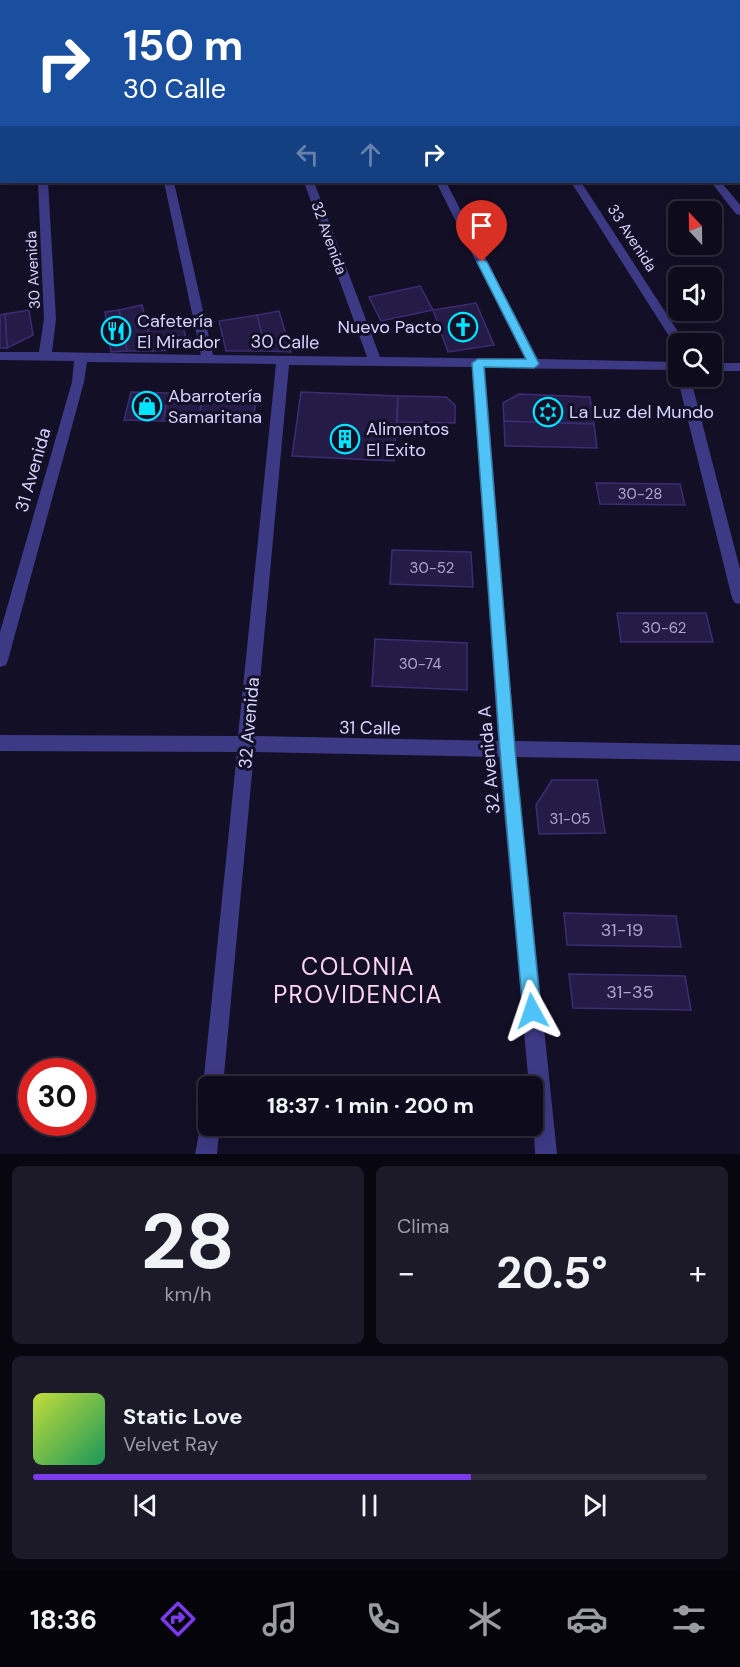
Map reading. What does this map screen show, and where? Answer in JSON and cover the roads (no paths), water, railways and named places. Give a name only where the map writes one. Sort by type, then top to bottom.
[{"type":"street","name":"30 Avenida","points":[[43,183],[50,319],[45,357]]},
{"type":"street","points":[[169,183],[208,359]]},
{"type":"street","name":"32 Avenida","points":[[309,183],[375,361]]},
{"type":"street","points":[[442,183],[534,364]]},
{"type":"street","name":"33 Avenida","points":[[577,183],[673,333]]},
{"type":"street","points":[[717,183],[740,212]]},
{"type":"street","name":"30 Calle","points":[[0,356],[668,366]]},
{"type":"street","name":"31 Avenida","points":[[0,660],[78,382],[81,358]]},
{"type":"street","name":"32 Avenida","points":[[214,1076],[283,360]]},
{"type":"street","name":"32 Avenida A","points":[[478,363],[507,750],[546,1154]]},
{"type":"street","points":[[722,367],[740,367]]},
{"type":"street","points":[[686,387],[740,598]]},
{"type":"street","name":"31 Calle","points":[[0,743],[247,744],[740,753]]},
{"type":"street","points":[[206,1154],[208,1136]]},
{"type":"place","name":"Nuevo Pacto","points":[[463,327]]},
{"type":"place","name":"Cafetería El Mirador","points":[[116,331]]},
{"type":"place","name":"Abarrotería Samaritana","points":[[147,406]]},
{"type":"place","name":"La Luz del Mundo","points":[[548,412]]},
{"type":"place","name":"Alimentos El Exito","points":[[345,439]]},
{"type":"district","name":"COLONIA PROVIDENCIA","points":[[358,981]]}]
